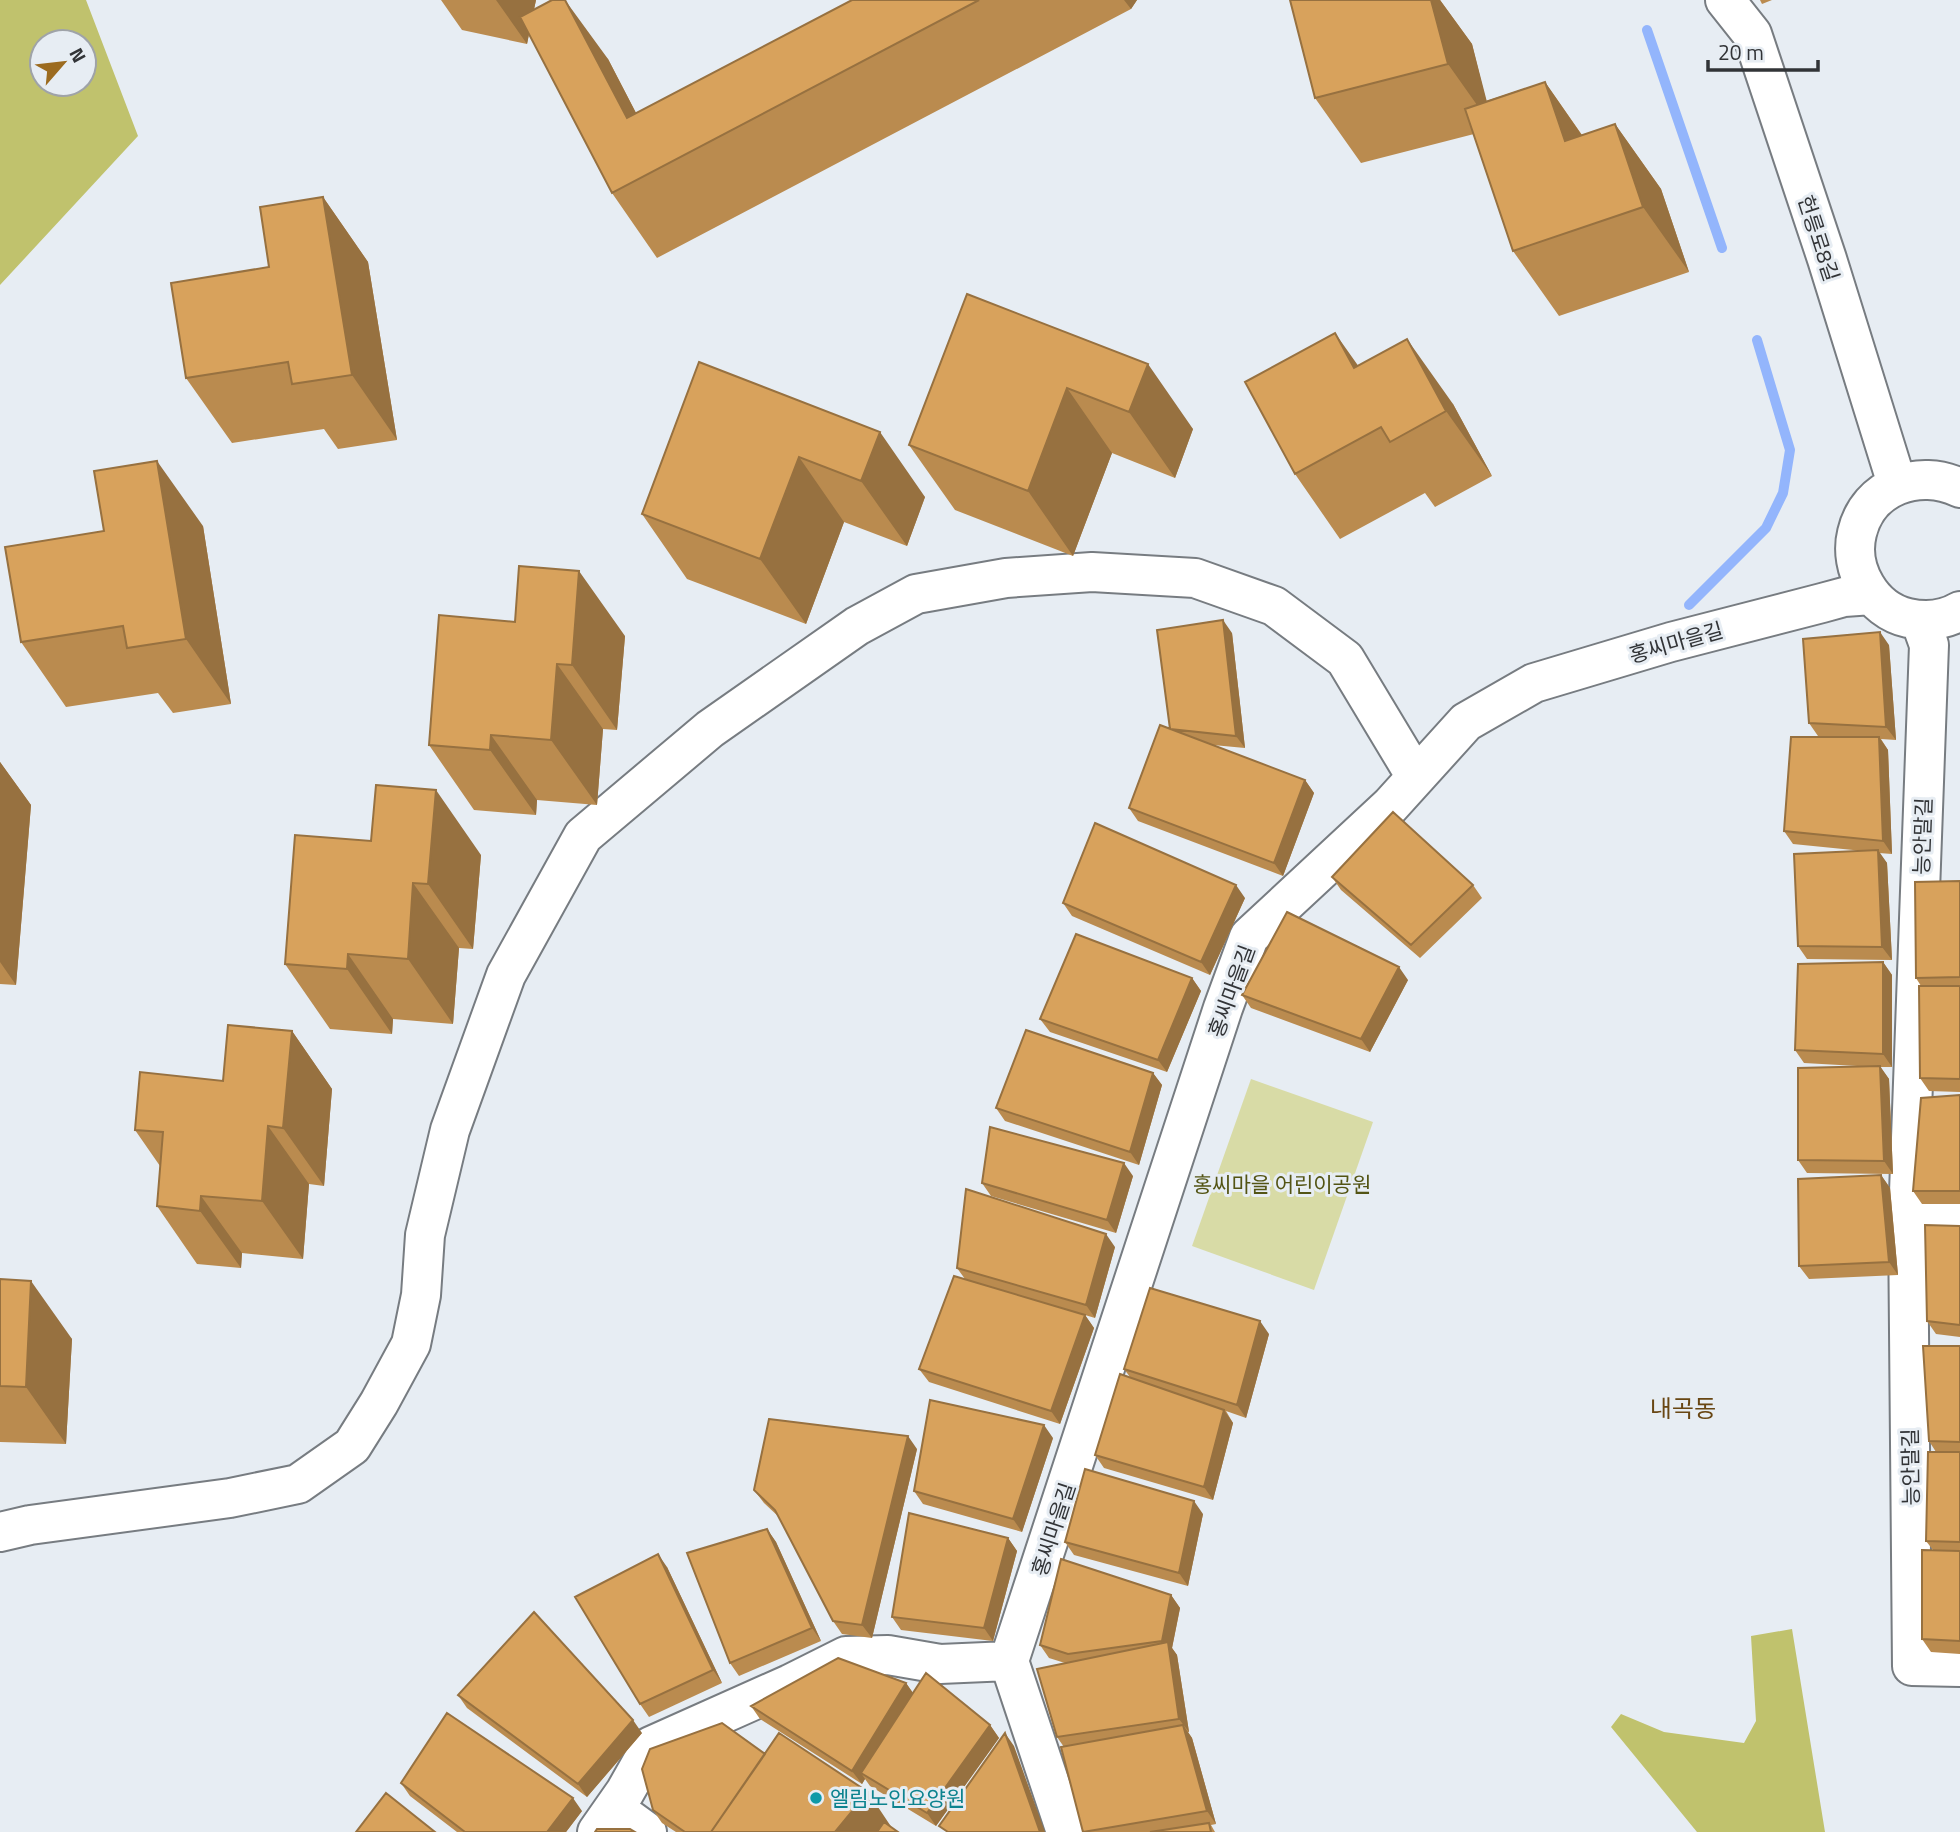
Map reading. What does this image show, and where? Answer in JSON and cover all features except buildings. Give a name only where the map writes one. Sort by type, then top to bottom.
[{"type":"street","name":"헌릉로8길","points":[[1725,0],[1752,34],[1827,259],[1897,484]]},
{"type":"street","points":[[1960,488],[1938,480],[1917,479],[1897,484],[1878,496],[1865,513],[1856,534],[1856,555],[1861,577],[1872,596],[1894,612],[1920,621],[1935,620],[1960,611]]},
{"type":"street","points":[[0,1532],[30,1525],[230,1498],[298,1484],[352,1446],[411,1344],[421,1295],[425,1235],[450,1130],[506,975],[583,836],[710,729],[857,626],[916,594],[1006,578],[1092,572],[1195,578],[1274,606],[1345,659],[1416,777]]},
{"type":"street","name":"홍씨마을길","points":[[1009,1661],[1223,1008],[1249,937],[1390,806],[1466,722],[1534,683],[1671,642],[1844,597],[1872,596]]},
{"type":"street","name":"능안말길","points":[[1920,621],[1929,645],[1908,1220],[1912,1666],[1960,1667]]},
{"type":"street","points":[[1908,1220],[1960,1221]]},
{"type":"street","points":[[648,1832],[606,1820],[651,1745],[790,1684],[846,1656],[888,1655],[940,1664],[1009,1661],[1066,1832]]},
{"type":"green space","points":[[0,0],[86,0],[97,28],[28,28],[28,98],[98,98],[98,31],[138,136],[0,285]]},
{"type":"green space","name":"홍씨마을 어린이공원","points":[[1251,1079],[1373,1122],[1314,1290],[1192,1246]]},
{"type":"green space","points":[[1792,1629],[1825,1832],[1697,1832],[1611,1727],[1621,1714],[1664,1732],[1744,1743],[1756,1721],[1751,1636]]},
{"type":"waterway","points":[[1647,30],[1722,248]]},
{"type":"waterway","points":[[1689,605],[1766,528],[1783,493],[1790,450],[1757,340]]},
{"type":"place","name":"엘림노인요양원","points":[[816,1798]]},
{"type":"district","name":"내곡동","points":[[1683,1408]]}]
